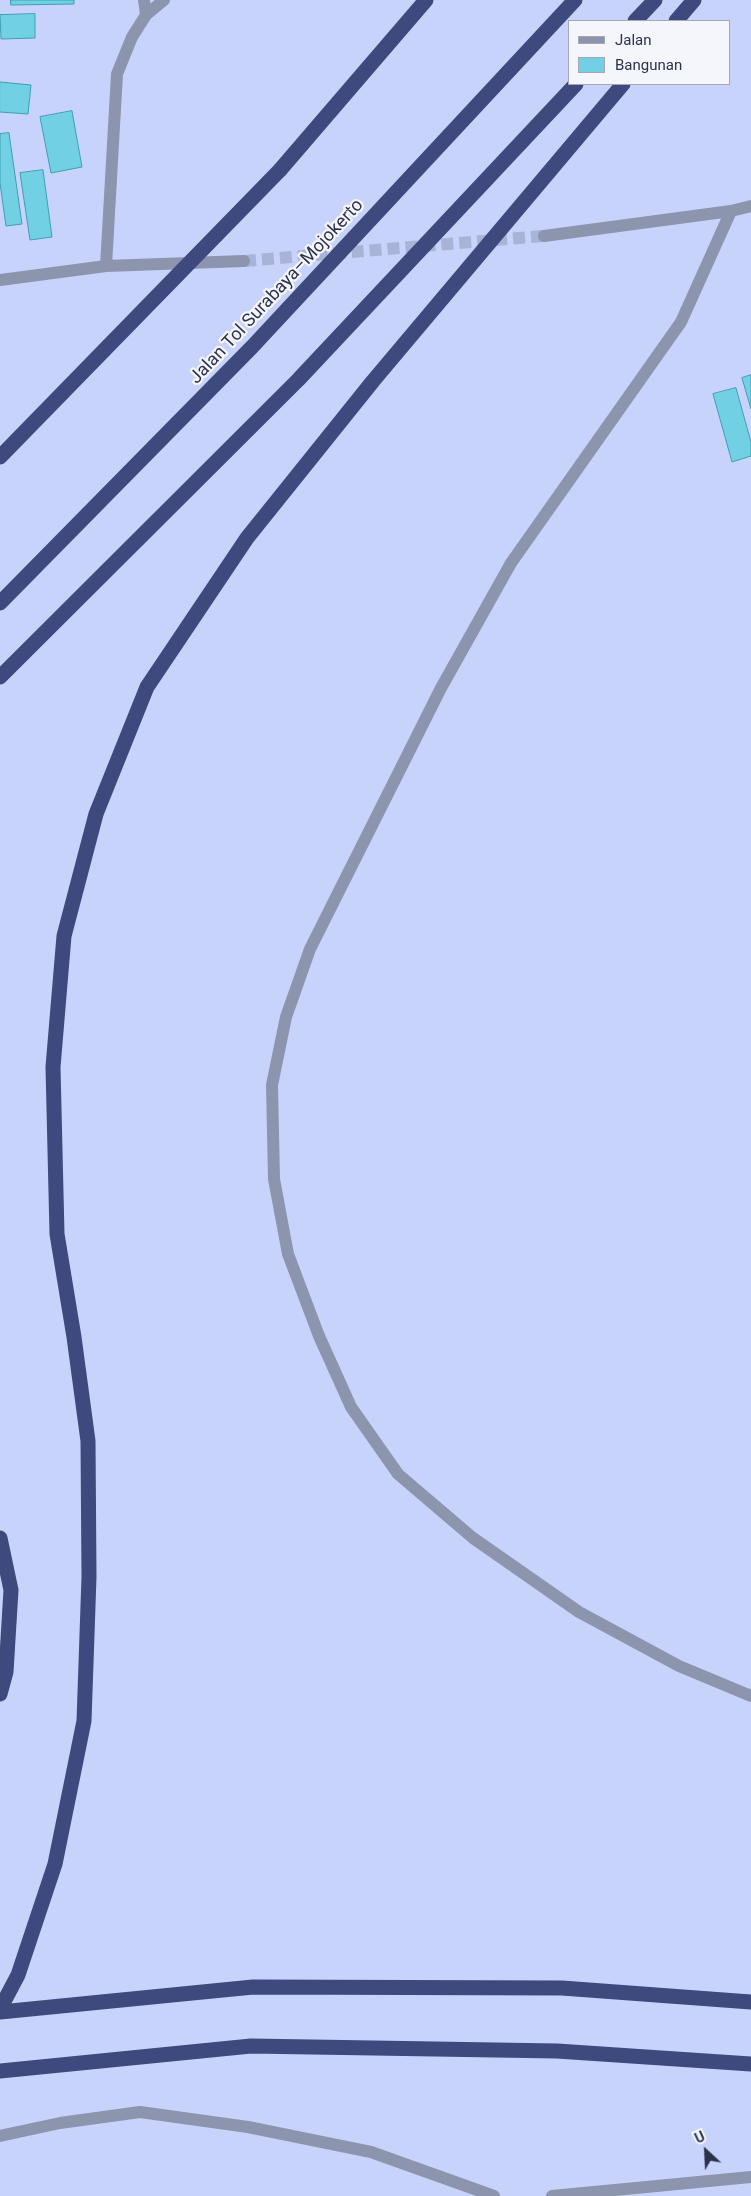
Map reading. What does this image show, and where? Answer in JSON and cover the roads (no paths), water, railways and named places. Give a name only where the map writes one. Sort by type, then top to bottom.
[{"type":"highway","points":[[0,457],[280,170],[426,0]]},
{"type":"highway","name":"Jalan Tol Surabaya–Mojokerto","points":[[0,603],[252,347],[575,0]]},
{"type":"highway","points":[[636,20],[655,0]]},
{"type":"highway","points":[[677,20],[694,0]]},
{"type":"highway","points":[[0,677],[298,380],[575,85]]},
{"type":"highway","points":[[0,2011],[18,1975],[55,1864],[84,1712],[89,1577],[88,1441],[74,1337],[57,1234],[54,1067],[64,936],[96,814],[148,687],[247,538],[373,381],[622,85]]},
{"type":"highway","points":[[0,1538],[11,1590],[6,1672],[0,1694]]},
{"type":"highway","points":[[0,2011],[253,1987],[562,1988],[751,2002]]},
{"type":"highway","points":[[0,2071],[251,2046],[556,2051],[751,2064]]},
{"type":"street","points":[[144,0],[146,15]]},
{"type":"street","points":[[106,266],[117,74],[132,37],[146,15],[164,0]]},
{"type":"street","points":[[544,236],[731,211],[751,206]]},
{"type":"street","points":[[731,211],[681,322],[511,563],[441,688],[310,949],[286,1017],[272,1085],[272,1094],[274,1180],[288,1254],[318,1336],[351,1407],[398,1474],[473,1538],[579,1612],[679,1666],[751,1696]]},
{"type":"street","points":[[0,280],[106,266],[244,261]]},
{"type":"street","points":[[0,2136],[60,2123],[140,2112],[248,2127],[371,2152],[494,2196]]},
{"type":"street","points":[[552,2196],[751,2178]]},
{"type":"tunnel","points":[[244,261],[544,236]]}]
